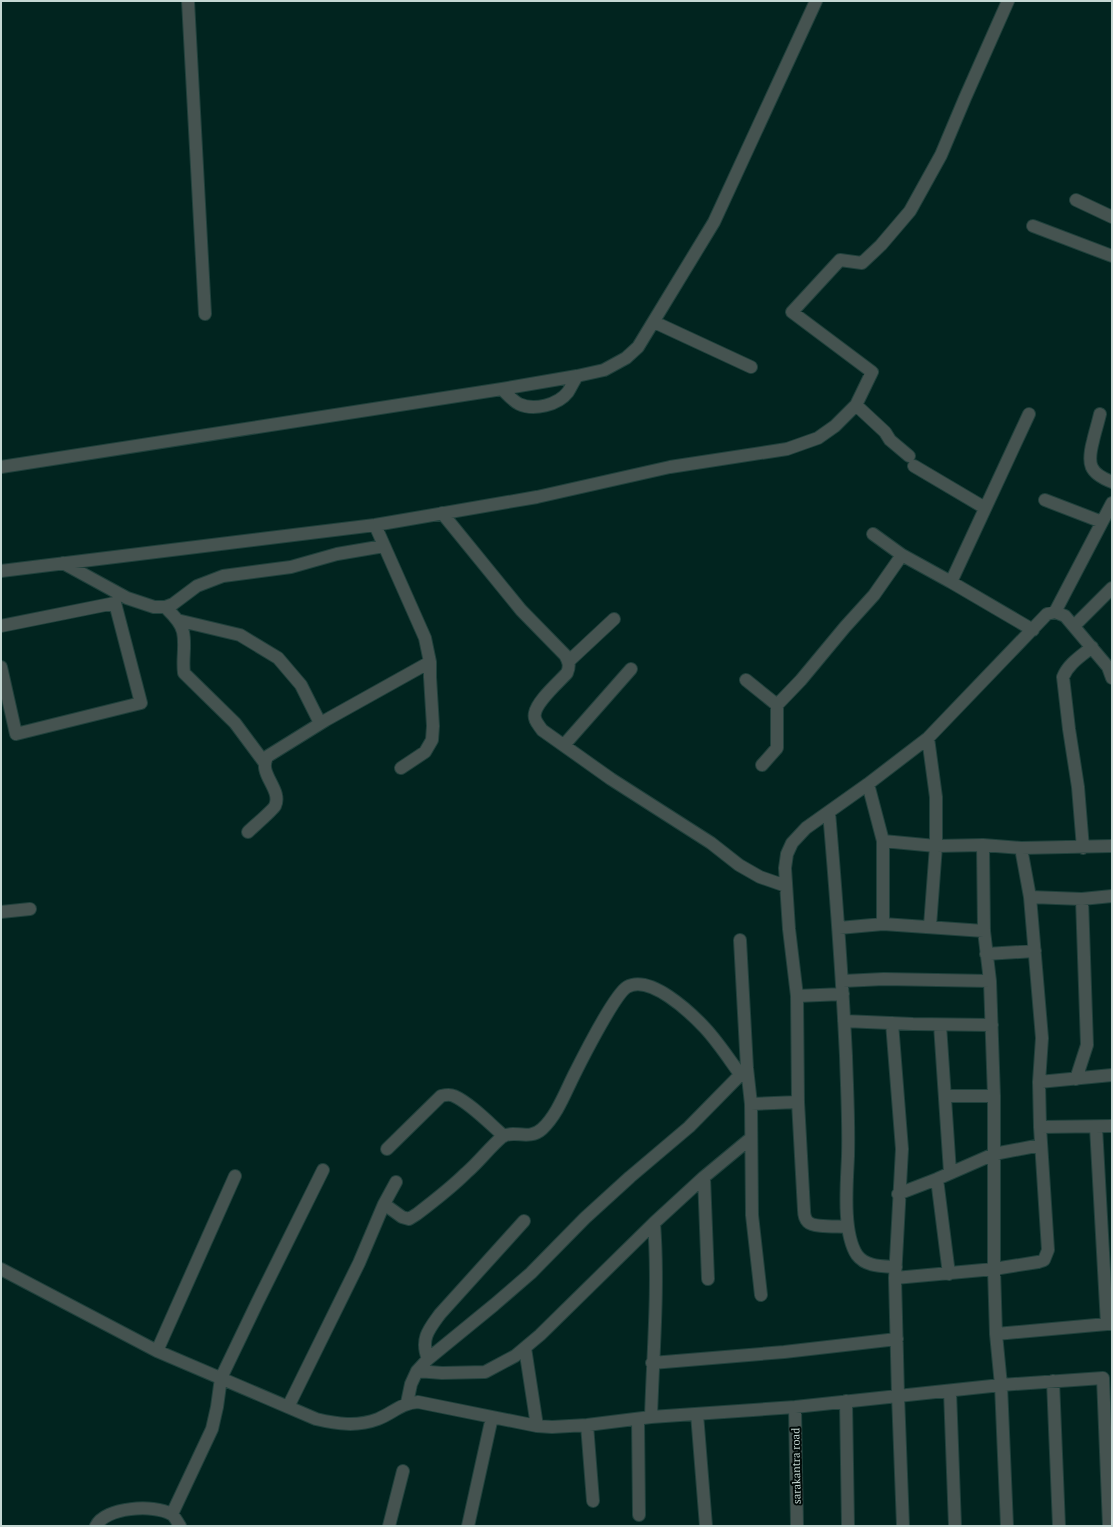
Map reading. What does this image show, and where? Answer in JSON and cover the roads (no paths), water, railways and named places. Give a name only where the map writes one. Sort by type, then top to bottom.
[{"type":"street","points":[[188,1],[205,314]]},
{"type":"street","points":[[1,467],[578,376],[604,370],[626,358],[638,347],[714,222],[816,1]]},
{"type":"street","points":[[1,571],[376,525],[537,497],[670,467],[787,449],[818,438],[835,426],[856,405],[872,372],[792,312],[840,260],[862,264],[881,245],[910,211],[941,155],[1008,1]]},
{"type":"street","points":[[1076,200],[1112,217]]},
{"type":"street","points":[[1033,226],[1112,256]]},
{"type":"street","points":[[654,322],[750,367]]},
{"type":"street","points":[[502,389],[518,404],[530,407],[542,406],[555,402],[567,393],[578,376]]},
{"type":"street","points":[[856,405],[885,432],[890,440],[911,461],[985,508]]},
{"type":"street","points":[[951,582],[1029,414]]},
{"type":"street","points":[[1100,414],[1089,455],[1090,464],[1094,472],[1112,482]]},
{"type":"street","points":[[1045,500],[1102,522]]},
{"type":"street","points":[[1055,612],[1112,504]]},
{"type":"street","points":[[442,513],[521,610],[569,661],[570,667],[538,706],[534,714],[535,721],[542,730],[611,778],[711,843],[739,865],[760,877],[786,886]]},
{"type":"street","points":[[376,525],[425,638],[430,662],[433,726],[432,740],[425,752],[400,768]]},
{"type":"street","points":[[874,534],[902,555],[1033,630]]},
{"type":"street","points":[[63,563],[127,598],[154,607],[165,607],[173,604],[197,586],[223,576],[291,567],[337,554],[384,546]]},
{"type":"street","points":[[762,765],[777,748],[777,705],[801,680],[874,595],[902,555]]},
{"type":"street","points":[[1074,626],[1112,588]]},
{"type":"street","points":[[1,626],[115,603],[141,703],[16,734],[1,667]]},
{"type":"street","points":[[165,607],[177,620],[183,631],[184,642],[182,662],[184,673],[204,695],[235,723],[264,762],[264,767],[276,798],[275,806],[248,832]]},
{"type":"street","points":[[848,1227],[815,1225],[809,1223],[805,1218],[798,1102],[797,996],[785,868],[787,854],[792,843],[806,828],[868,784],[928,738],[1047,614],[1055,612],[1065,616],[1111,669]]},
{"type":"street","points":[[569,661],[614,619]]},
{"type":"street","points":[[177,620],[240,635],[278,658],[301,685],[320,723]]},
{"type":"street","points":[[1083,848],[1078,787],[1063,677],[1069,666],[1092,647]]},
{"type":"street","points":[[264,762],[268,756],[320,723],[430,662]]},
{"type":"street","points":[[564,745],[631,669]]},
{"type":"street","points":[[746,680],[777,705]]},
{"type":"street","points":[[928,738],[936,798],[936,846],[930,926]]},
{"type":"street","points":[[868,784],[882,841],[883,924]]},
{"type":"street","points":[[829,812],[843,981],[848,1134],[846,1193],[848,1227],[852,1244],[857,1255],[866,1263],[896,1272],[949,1274],[994,1270],[1038,1262],[1044,1260],[1047,1256],[1048,1250],[1040,1127],[1039,1082],[1042,1038],[1030,897],[1021,848]]},
{"type":"street","points":[[882,841],[936,846],[983,845],[1021,848],[1083,848],[1112,846]]},
{"type":"street","points":[[983,845],[984,931],[990,981],[994,1096],[994,1270],[996,1334],[1001,1385],[1007,1526]]},
{"type":"street","points":[[1030,897],[1082,899],[1112,896]]},
{"type":"street","points":[[1076,1079],[1087,1045],[1082,899]]},
{"type":"street","points":[[1,912],[30,909]]},
{"type":"street","points":[[839,928],[883,924],[930,926],[984,931]]},
{"type":"street","points":[[740,940],[743,1071],[751,1104],[752,1215],[761,1295]]},
{"type":"street","points":[[986,954],[1035,951]]},
{"type":"street","points":[[843,981],[884,979],[990,981]]},
{"type":"street","points":[[384,1204],[402,1217],[409,1219],[466,1173],[504,1136],[514,1134],[532,1135],[542,1129],[556,1111],[579,1065],[617,998],[626,987],[636,984],[652,986],[668,995],[706,1028],[743,1071]]},
{"type":"street","points":[[797,996],[843,994]]},
{"type":"street","points":[[844,1021],[940,1025],[992,1025]]},
{"type":"street","points":[[892,1023],[902,1149],[898,1194],[896,1272],[898,1395],[903,1526]]},
{"type":"street","points":[[940,1025],[950,1172]]},
{"type":"street","points":[[407,1403],[411,1384],[417,1371],[428,1358],[483,1314],[531,1272],[596,1208],[689,1127],[743,1071]]},
{"type":"street","points":[[1039,1082],[1112,1075]]},
{"type":"street","points":[[387,1149],[441,1096],[445,1095],[452,1096],[462,1102],[504,1136]]},
{"type":"street","points":[[945,1096],[994,1096]]},
{"type":"street","points":[[751,1104],[798,1102]]},
{"type":"street","points":[[1040,1127],[1112,1126]]},
{"type":"street","points":[[996,1334],[1109,1324],[1096,1127]]},
{"type":"street","points":[[417,1371],[442,1373],[485,1372],[515,1356],[654,1223],[704,1177],[751,1138]]},
{"type":"street","points":[[898,1194],[994,1154],[1041,1145]]},
{"type":"street","points":[[172,1514],[212,1429],[221,1378],[257,1302],[324,1170]]},
{"type":"street","points":[[157,1351],[235,1176]]},
{"type":"street","points":[[704,1177],[708,1279]]},
{"type":"street","points":[[937,1179],[949,1274]]},
{"type":"street","points":[[288,1407],[359,1263],[384,1204],[396,1182]]},
{"type":"street","points":[[428,1358],[424,1343],[430,1328],[440,1314],[524,1220]]},
{"type":"street","points":[[652,1417],[652,1363],[656,1305],[656,1254],[654,1223]]},
{"type":"street","points":[[1,1269],[157,1351],[316,1419],[336,1424],[356,1424],[377,1419],[407,1403],[418,1402],[537,1426],[552,1427],[587,1425],[652,1417],[795,1407],[1001,1385],[1108,1377],[1110,1477],[1109,1526]]},
{"type":"street","points":[[652,1363],[784,1352],[897,1340]]},
{"type":"street","points":[[525,1348],[537,1426]]},
{"type":"street","points":[[1053,1381],[1058,1526]]},
{"type":"street","points":[[950,1391],[955,1526]]},
{"type":"street","points":[[846,1401],[848,1526]]},
{"type":"street","name":"sarakantra road","points":[[795,1407],[796,1526]]},
{"type":"street","points":[[697,1414],[706,1526]]},
{"type":"street","points":[[468,1526],[492,1417]]},
{"type":"street","points":[[638,1419],[639,1515]]},
{"type":"street","points":[[587,1425],[593,1501]]},
{"type":"street","points":[[389,1526],[403,1471]]},
{"type":"street","points":[[96,1526],[98,1522],[106,1516],[122,1510],[148,1507],[160,1509],[172,1514],[180,1526]]}]
